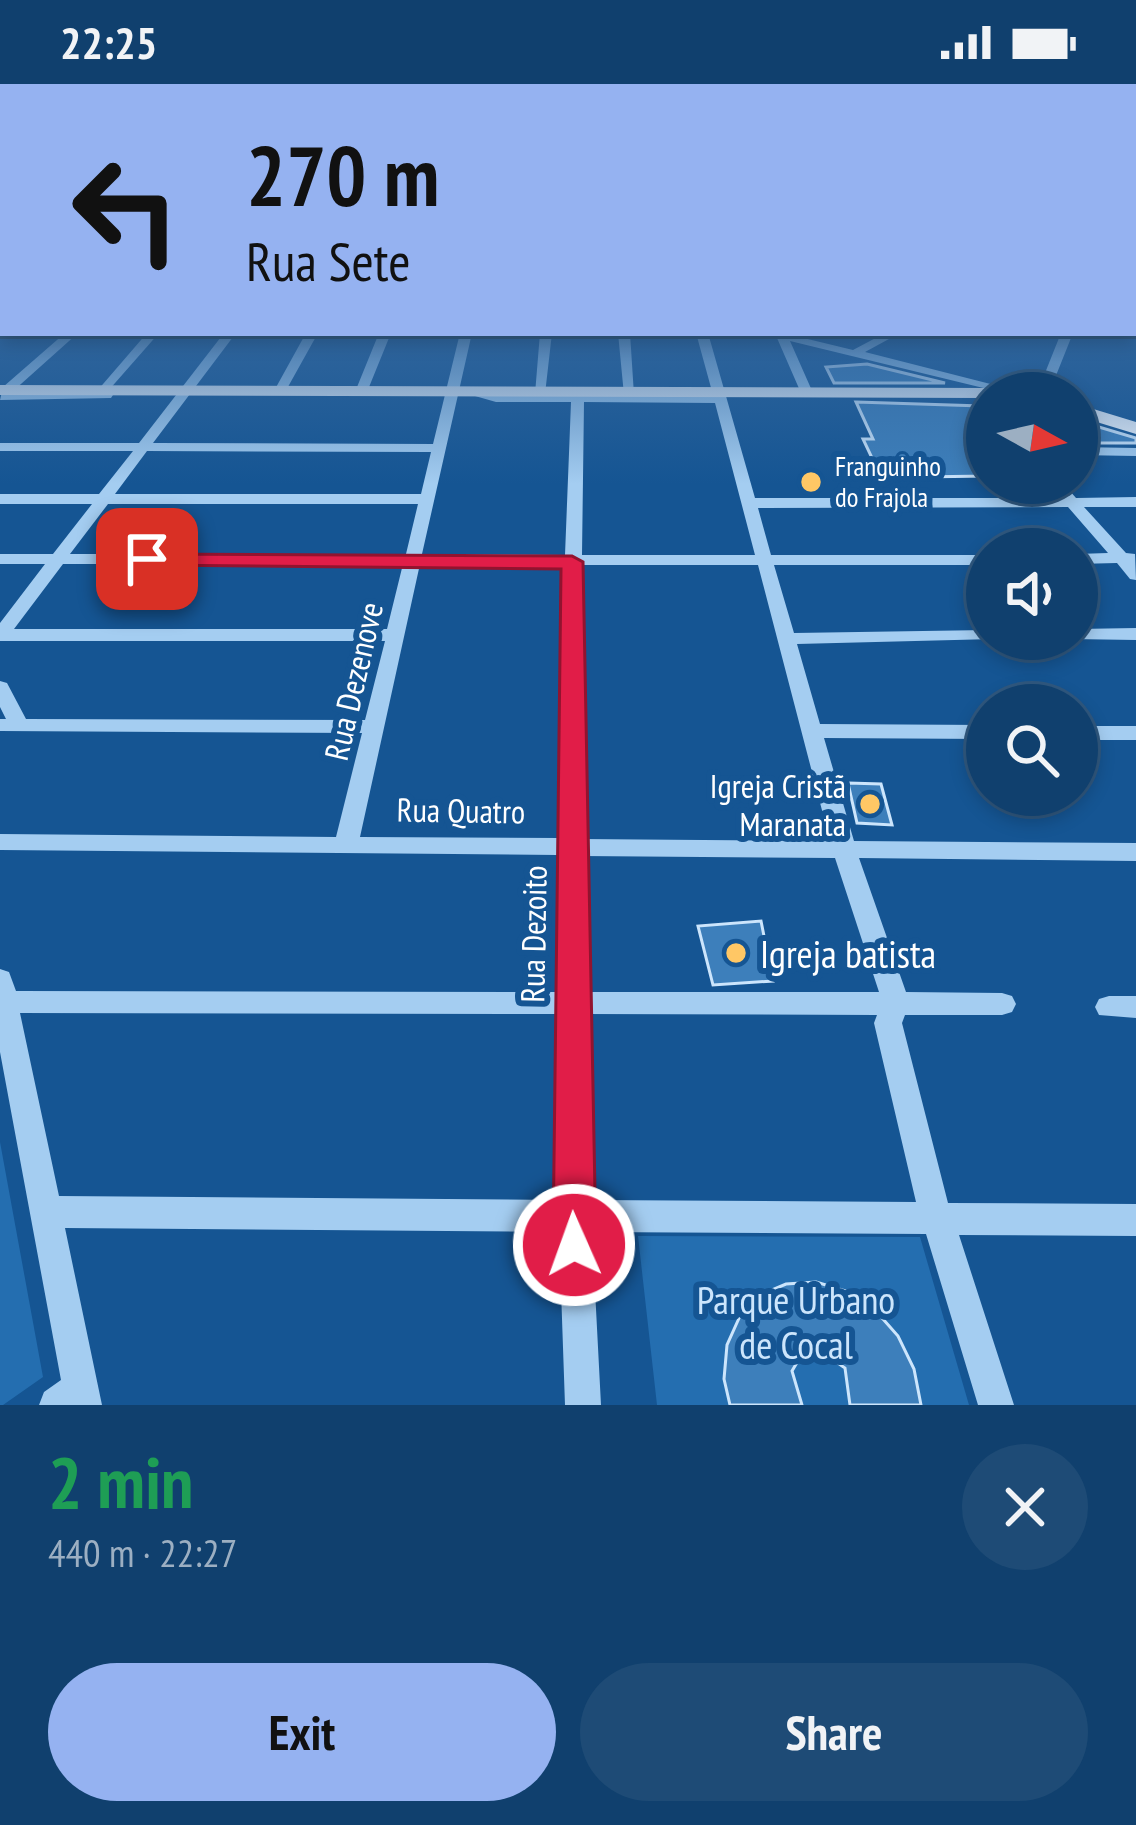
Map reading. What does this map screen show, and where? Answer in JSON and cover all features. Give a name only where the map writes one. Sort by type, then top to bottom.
[{"type":"main road","points":[[2,392],[966,394]]},
{"type":"main road","points":[[1098,402],[1136,406]]},
{"type":"main road","points":[[1098,416],[1136,428]]},
{"type":"street","points":[[2,392],[39,361]]},
{"type":"street","points":[[102,390],[129,361]]},
{"type":"street","points":[[0,635],[212,361]]},
{"type":"street","points":[[280,391],[297,361]]},
{"type":"street","points":[[361,392],[374,361]]},
{"type":"street","name":"Rua Dezenove","points":[[346,844],[460,361]]},
{"type":"street","points":[[540,392],[543,361]]},
{"type":"street","points":[[626,361],[629,393]]},
{"type":"street","points":[[710,361],[844,848],[896,1002],[888,1022],[936,1222],[996,1405]]},
{"type":"street","points":[[790,361],[807,393]]},
{"type":"street","points":[[891,361],[966,379]]},
{"type":"street","points":[[2,392],[720,396]]},
{"type":"street","name":"Rua Dezoito","points":[[577,395],[571,1001],[573,1218],[583,1405]]},
{"type":"street","points":[[0,447],[440,448]]},
{"type":"street","points":[[1098,451],[1136,452]]},
{"type":"street","points":[[0,499],[428,499]]},
{"type":"street","points":[[751,503],[966,502]]},
{"type":"street","points":[[1098,502],[1136,502]]},
{"type":"street","points":[[1072,504],[1130,558],[1136,575]]},
{"type":"street","points":[[1098,559],[1130,558]]},
{"type":"street","points":[[0,560],[966,560]]},
{"type":"street","points":[[1098,635],[1136,634]]},
{"type":"street","points":[[0,635],[395,635]]},
{"type":"street","points":[[786,639],[966,636]]},
{"type":"street","points":[[0,687],[9,725],[372,727]]},
{"type":"street","points":[[813,730],[966,732]]},
{"type":"street","points":[[1098,733],[1136,733]]},
{"type":"street","name":"Rua Quatro","points":[[0,842],[1136,852]]},
{"type":"street","points":[[74,1399],[45,1212],[5,1040],[1,994],[1002,1004]]},
{"type":"street","points":[[45,1212],[1136,1220]]},
{"type":"green space","points":[[0,1142],[43,1377],[3,1405],[0,1405]]},
{"type":"green space","name":"Parque Urbano de Cocal","points":[[638,1236],[920,1237],[969,1405],[657,1405]]},
{"type":"building","points":[[867,364],[945,383],[834,383],[826,367]]},
{"type":"building","points":[[856,402],[966,405],[966,476],[848,478],[834,460],[873,460],[863,439],[873,439]]},
{"type":"building","points":[[1098,427],[1136,438],[1136,443],[1098,443]]},
{"type":"building","name":"Igreja Cristã Maranata","points":[[848,783],[881,784],[892,825],[857,823]]},
{"type":"building","name":"Igreja batista","points":[[761,921],[773,981],[713,985],[698,926]]},
{"type":"building","points":[[816,1282],[846,1291],[875,1310],[898,1336],[914,1369],[921,1405],[850,1405],[845,1368],[819,1350],[802,1354],[792,1371],[802,1405],[730,1405],[724,1379],[727,1345],[740,1316],[760,1295],[786,1284]]},
{"type":"place","name":"Franguinho do Frajola","points":[[811,482]]},
{"type":"place","name":"Igreja Cristã Maranata","points":[[870,804]]},
{"type":"place","name":"Igreja batista","points":[[736,953]]},
{"type":"route","points":[[147,559],[572,562],[574,1245]]}]
